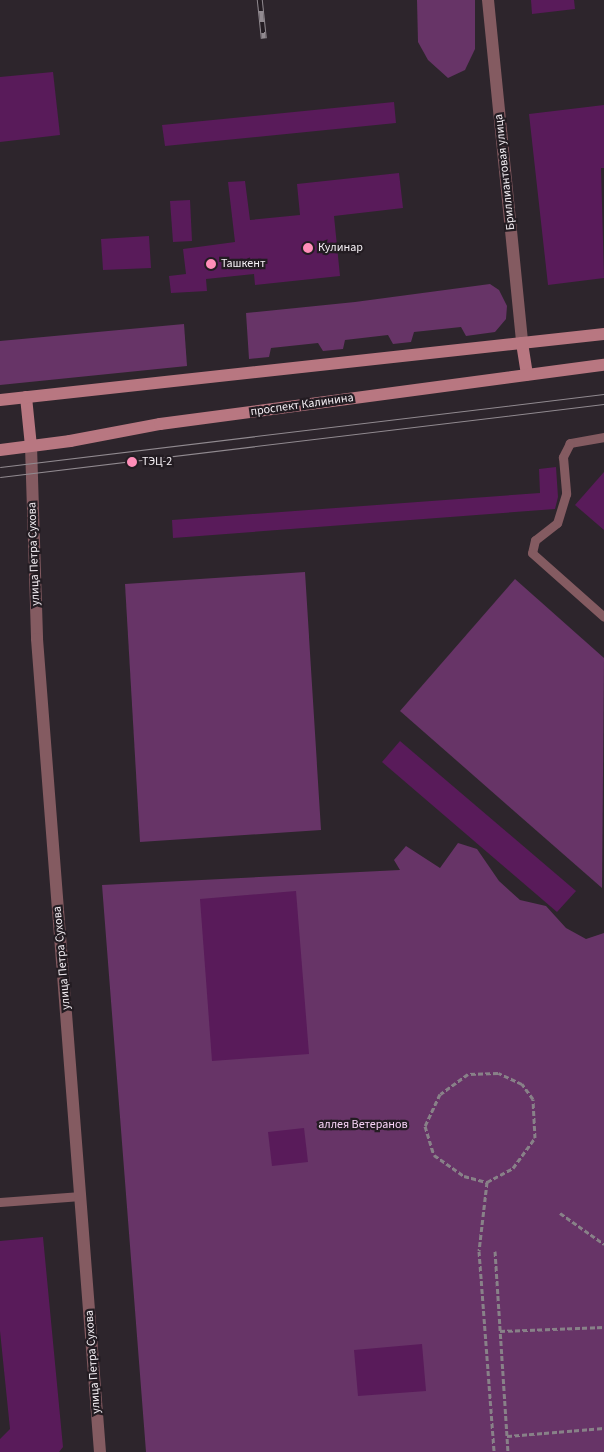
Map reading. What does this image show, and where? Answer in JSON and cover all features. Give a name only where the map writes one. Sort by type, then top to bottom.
[{"type":"main road","points":[[0,400],[604,334]]},
{"type":"main road","points":[[522,343],[526,375]]},
{"type":"main road","name":"проспект Калинина","points":[[0,450],[160,424],[604,365]]},
{"type":"main road","points":[[26,397],[31,446]]},
{"type":"street","name":"Бриллиантовая улица","points":[[488,0],[522,343]]},
{"type":"street","name":"улица Петра Сухова","points":[[31,446],[30,464],[37,639],[100,1452]]},
{"type":"lane","points":[[604,437],[570,443],[563,457],[566,494],[557,522],[535,540],[532,553],[604,617]]},
{"type":"lane","points":[[0,1202],[81,1196]]},
{"type":"path","points":[[498,1073],[522,1084],[533,1098],[535,1138],[513,1168],[487,1182],[464,1176],[434,1155],[425,1126],[440,1094],[468,1074],[498,1073]]},
{"type":"path","points":[[487,1182],[479,1251],[494,1452]]},
{"type":"path","points":[[560,1213],[604,1244]]},
{"type":"path","points":[[495,1251],[508,1452]]},
{"type":"path","points":[[500,1331],[604,1327]]},
{"type":"path","points":[[507,1436],[604,1428]]},
{"type":"green space","points":[[417,0],[475,0],[475,49],[465,70],[448,78],[428,60],[418,42]]},
{"type":"green space","points":[[490,284],[499,290],[507,306],[506,319],[495,332],[466,336],[461,327],[414,332],[411,342],[393,344],[388,335],[345,340],[343,349],[323,351],[318,343],[271,348],[269,357],[249,359],[246,313],[355,302]]},
{"type":"green space","points":[[184,324],[187,366],[0,385],[0,341]]},
{"type":"green space","points":[[305,572],[321,830],[140,842],[125,584]]},
{"type":"green space","points":[[515,579],[604,658],[602,888],[400,711]]},
{"type":"green space","name":"аллея Ветеранов","points":[[458,843],[477,849],[499,881],[520,900],[546,906],[566,928],[586,939],[604,933],[604,1452],[146,1452],[102,885],[400,870],[394,860],[406,846],[440,868]]},
{"type":"building","points":[[531,0],[574,0],[575,9],[532,14]]},
{"type":"building","points":[[53,72],[60,135],[0,142],[0,77]]},
{"type":"building","points":[[394,102],[396,123],[165,146],[162,125]]},
{"type":"building","points":[[604,105],[604,168],[601,168],[604,278],[548,285],[529,114]]},
{"type":"building","points":[[399,173],[403,208],[334,216],[340,276],[255,285],[254,274],[206,279],[207,291],[171,293],[169,276],[186,274],[183,249],[235,242],[228,182],[245,181],[250,220],[300,215],[297,184]]},
{"type":"building","points":[[190,200],[192,241],[173,242],[170,201]]},
{"type":"building","points":[[149,236],[151,268],[103,270],[101,239]]},
{"type":"building","points":[[556,467],[558,497],[555,509],[173,538],[172,520],[540,493],[539,469]]},
{"type":"building","points":[[604,472],[604,530],[575,505]]},
{"type":"building","points":[[400,741],[576,891],[557,912],[382,762]]},
{"type":"building","points":[[296,891],[309,1054],[212,1061],[200,899]]},
{"type":"building","points":[[304,1128],[308,1162],[272,1166],[268,1132]]},
{"type":"building","points":[[43,1237],[63,1447],[59,1452],[0,1452],[0,1439],[10,1429],[0,1331],[0,1241]]},
{"type":"building","points":[[422,1344],[426,1391],[358,1396],[354,1350]]},
{"type":"tram line","points":[[0,467],[604,394]]},
{"type":"tram line","points":[[0,477],[604,404]]},
{"type":"railway","points":[[260,0],[264,39]]},
{"type":"place","name":"Кулинар","points":[[308,248]]},
{"type":"place","name":"Ташкент","points":[[211,264]]},
{"type":"place","name":"ТЭЦ-2","points":[[132,462]]}]
